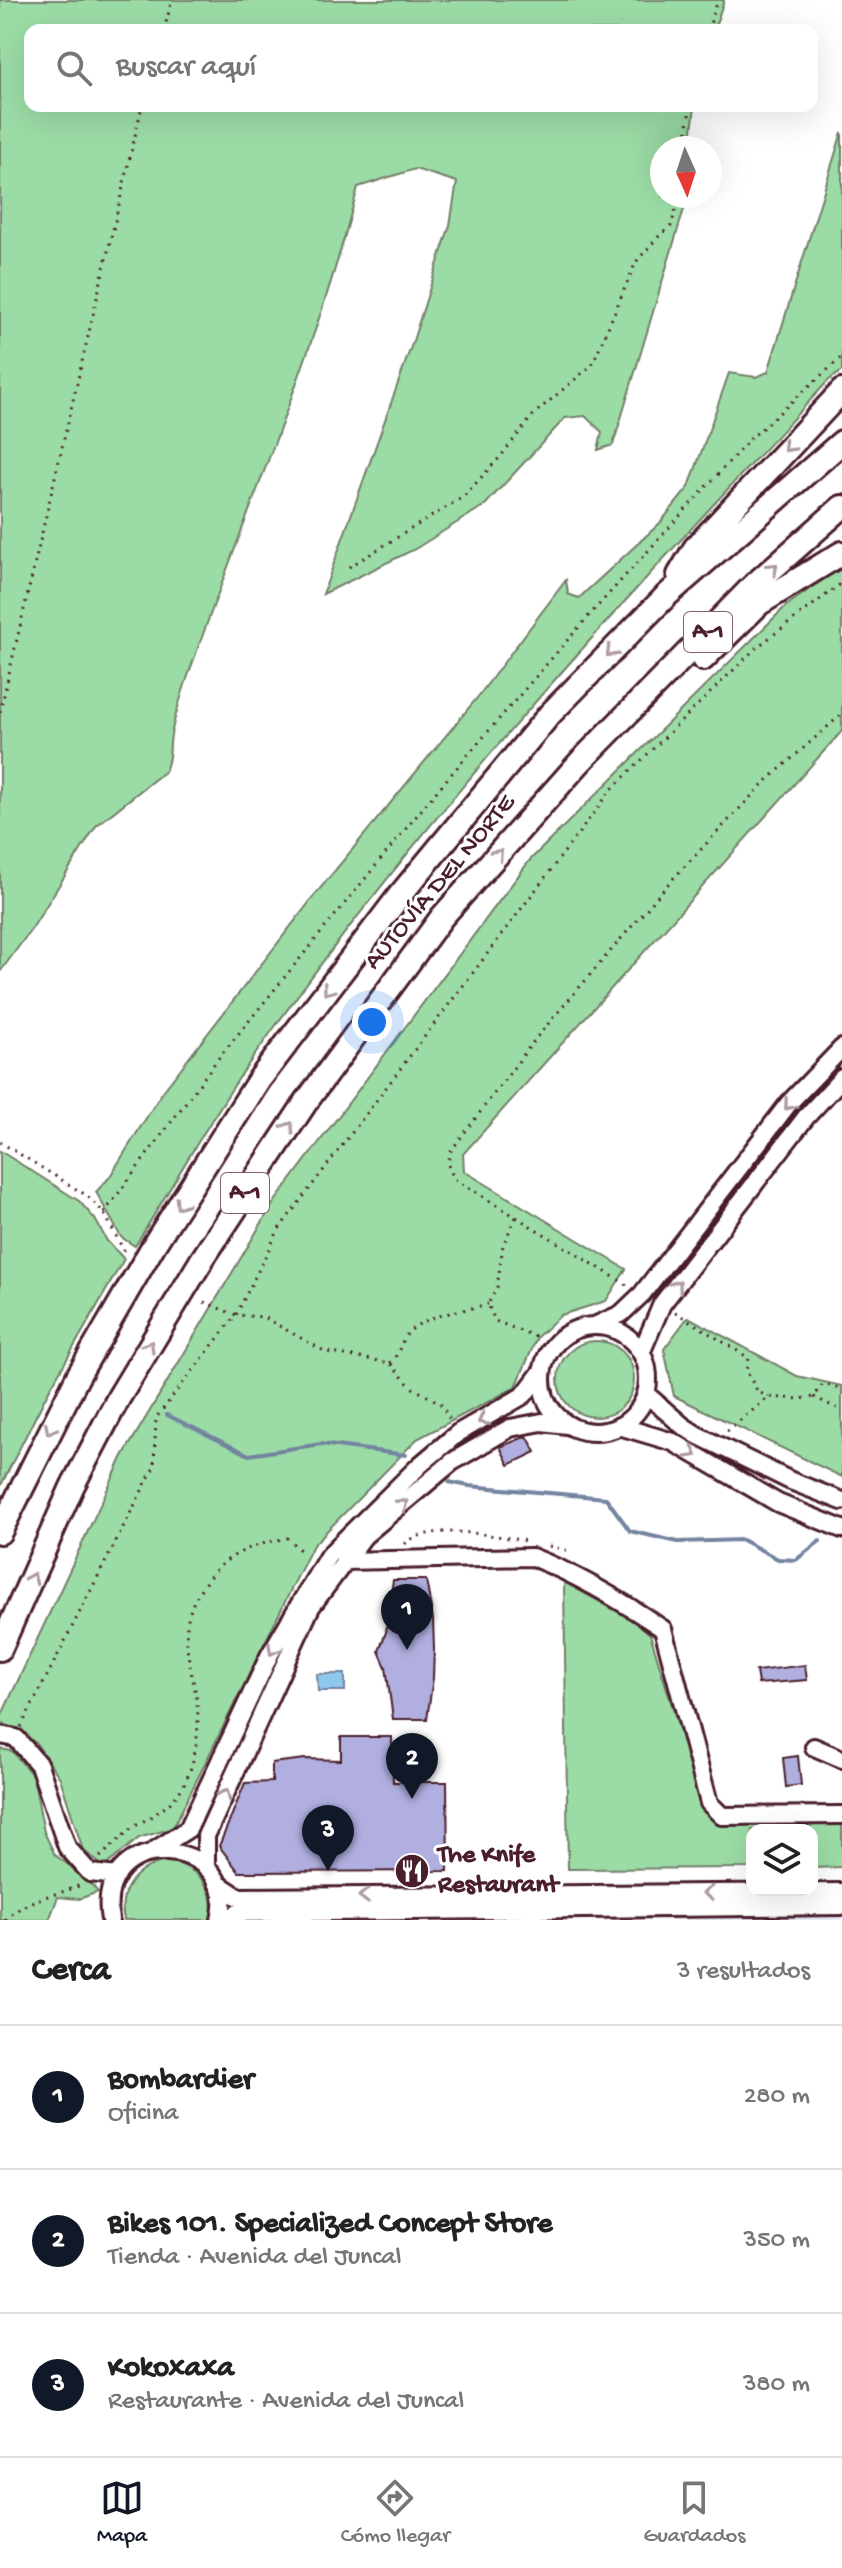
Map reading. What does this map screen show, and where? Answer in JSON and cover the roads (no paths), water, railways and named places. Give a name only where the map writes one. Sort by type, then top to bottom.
[{"type":"highway","points":[[666,596],[695,548],[842,391]]},
{"type":"highway","name":"AUTOVÍA DEL NORTE","points":[[0,1532],[78,1376],[155,1243],[259,1080],[400,895],[550,714],[666,596],[842,442]]},
{"type":"highway","name":"AUTOVÍA DEL NORTE","points":[[0,1649],[72,1487],[119,1397],[203,1258],[306,1102],[442,917],[580,762],[754,585],[842,507]]},
{"type":"highway","points":[[580,762],[653,707],[760,603],[842,553]]},
{"type":"street","points":[[567,1425],[546,1402],[542,1371],[546,1357],[566,1335],[621,1314],[642,1294],[789,1103],[842,1048]]},
{"type":"street","points":[[641,1353],[662,1304],[806,1117],[842,1078]]},
{"type":"street","points":[[206,1867],[206,1836],[311,1607],[364,1536],[452,1462],[510,1428],[542,1422],[602,1432],[631,1418],[646,1394],[648,1380],[641,1353],[616,1331],[594,1326]]},
{"type":"street","points":[[110,1920],[110,1892],[126,1865],[188,1829],[270,1654],[328,1556],[420,1465],[458,1433],[524,1395],[542,1371]]},
{"type":"street","points":[[646,1394],[697,1435],[791,1481],[842,1501]]},
{"type":"street","points":[[619,1426],[673,1442],[778,1503],[842,1529]]},
{"type":"street","points":[[344,1561],[532,1557],[557,1567],[628,1605],[663,1629],[709,1803],[722,1816],[842,1815]]},
{"type":"street","points":[[8,1736],[39,1765],[67,1847],[90,1873],[117,1876]]},
{"type":"street","points":[[814,1747],[842,1759]]},
{"type":"street","points":[[152,1852],[181,1853],[206,1867],[217,1883],[222,1898],[220,1920]]},
{"type":"street","points":[[217,1883],[238,1897],[842,1892]]},
{"type":"street","points":[[228,1920],[237,1913],[842,1906]]},
{"type":"water","points":[[317,1674],[345,1674],[345,1691],[318,1691]]},
{"type":"waterway","points":[[167,1415],[249,1455],[321,1444],[406,1455]]},
{"type":"waterway","points":[[449,1482],[606,1498],[630,1531],[678,1542],[742,1540],[778,1559],[796,1560],[820,1541]]},
{"type":"place","name":"Bombardier","points":[[407,1650]]},
{"type":"place","name":"Bikes 101. Specialized Concept Store","points":[[412,1799]]},
{"type":"place","name":"Kokoxaxa","points":[[328,1871]]},
{"type":"place","name":"The Knife Restaurant","points":[[412,1871]]}]
